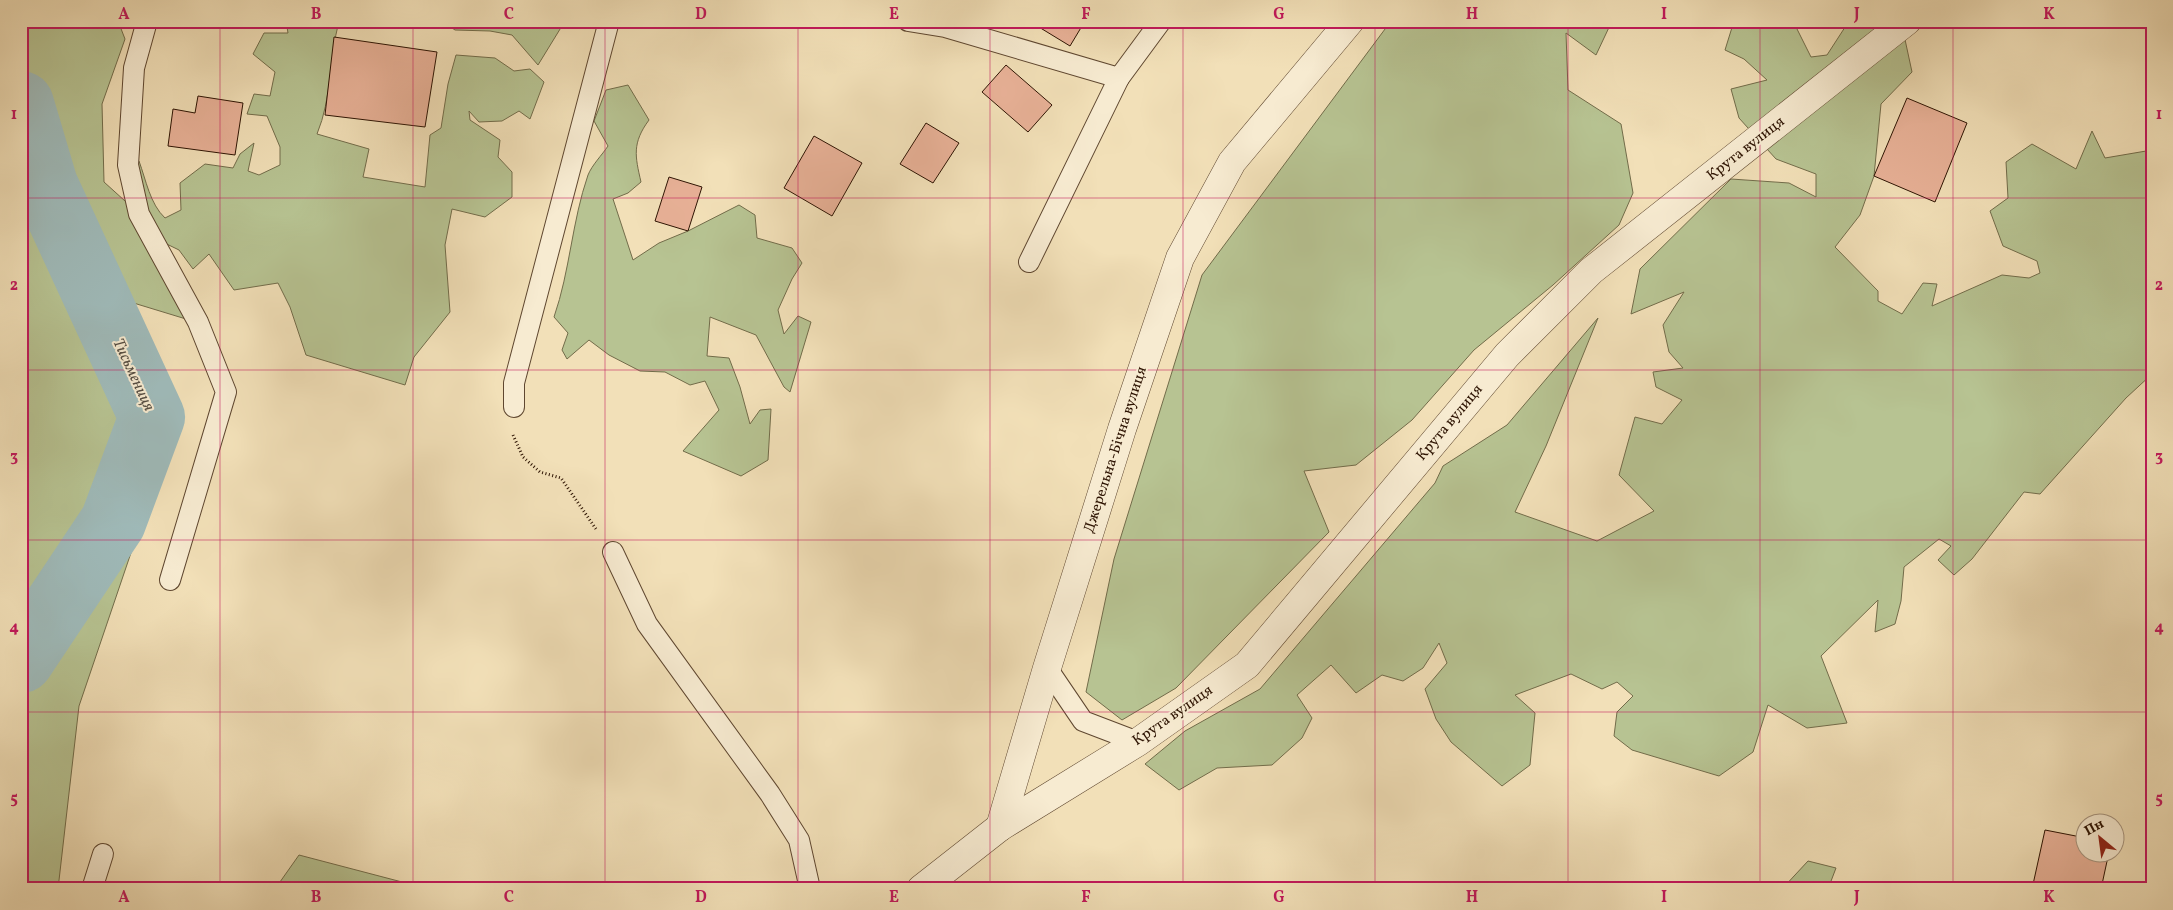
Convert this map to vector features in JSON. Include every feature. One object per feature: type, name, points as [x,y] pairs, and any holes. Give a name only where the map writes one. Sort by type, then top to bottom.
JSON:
[{"type":"street","name":"Джерельна-Бічна вулиця","points":[[1000,827],[1047,668],[1122,429],[1180,258],[1232,162],[1350,21]]},
{"type":"street","name":"Крута вулиця","points":[[1000,827],[1138,742],[1247,665],[1507,355],[1591,271],[1907,21]]},
{"type":"street","points":[[921,889],[1000,827]]},
{"type":"lane","points":[[148,21],[134,68],[128,165],[139,214],[198,322],[226,392],[170,580]]},
{"type":"lane","points":[[514,407],[514,383],[609,21]]},
{"type":"lane","points":[[908,21],[945,27],[1119,78]]},
{"type":"lane","points":[[1029,262],[1119,78],[1162,21]]},
{"type":"lane","points":[[613,552],[647,624],[770,794],[799,840],[810,889]]},
{"type":"lane","points":[[1047,668],[1083,721],[1138,742]]},
{"type":"lane","points":[[92,889],[103,854]]},
{"type":"path","points":[[514,407],[512,436],[523,457],[540,472],[561,478],[613,552]]},
{"type":"green space","points":[[21,21],[92,21],[96,23],[118,21],[125,39],[102,104],[104,182],[125,201],[138,193],[132,164],[139,161],[152,199],[165,218],[181,210],[180,183],[205,164],[233,168],[240,154],[254,143],[248,171],[259,175],[280,165],[280,147],[267,116],[247,114],[254,94],[270,96],[275,72],[253,54],[264,33],[288,33],[286,21],[339,21],[328,92],[317,134],[369,149],[363,177],[425,187],[430,135],[441,128],[448,84],[456,55],[495,58],[514,71],[530,69],[544,82],[530,119],[519,111],[502,121],[479,122],[469,111],[470,120],[500,140],[498,157],[512,172],[512,197],[485,217],[452,209],[445,245],[450,312],[414,357],[405,385],[306,355],[290,307],[278,283],[234,290],[209,254],[193,269],[179,250],[140,231],[186,319],[127,301],[172,432],[79,706],[58,889],[21,889]]},
{"type":"green space","points":[[442,21],[565,21],[538,65],[512,35],[490,31],[455,30]]},
{"type":"green space","points":[[1391,21],[1612,21],[1596,55],[1566,33],[1568,90],[1621,124],[1633,193],[1619,225],[1553,285],[1474,350],[1412,420],[1356,465],[1304,471],[1329,532],[1176,688],[1122,720],[1086,692],[1114,559],[1202,275]]},
{"type":"green space","points":[[1734,21],[1793,21],[1811,57],[1827,55],[1849,21],[1901,21],[1912,72],[1881,104],[1874,176],[1860,215],[1835,247],[1878,291],[1878,301],[1902,314],[1923,283],[1937,284],[1932,306],[2002,275],[2029,278],[2040,273],[2037,261],[2003,246],[1990,211],[2008,198],[2006,162],[2032,144],[2076,169],[2092,131],[2105,158],[2152,150],[2152,374],[2126,398],[2040,494],[2024,492],[1972,559],[1954,575],[1938,560],[1951,546],[1939,539],[1904,567],[1901,601],[1895,624],[1875,632],[1878,600],[1821,656],[1847,723],[1807,728],[1768,705],[1753,752],[1719,776],[1632,750],[1614,736],[1617,712],[1633,696],[1617,682],[1602,689],[1571,674],[1515,695],[1535,713],[1530,765],[1502,786],[1451,742],[1436,719],[1425,689],[1447,663],[1439,643],[1423,668],[1403,681],[1382,675],[1356,693],[1331,665],[1297,695],[1312,718],[1302,738],[1272,765],[1217,768],[1179,790],[1145,764],[1185,731],[1260,689],[1435,483],[1443,466],[1507,425],[1598,318],[1546,446],[1515,512],[1597,541],[1654,511],[1619,475],[1635,417],[1662,424],[1682,400],[1656,387],[1653,372],[1683,368],[1669,352],[1663,325],[1684,292],[1631,314],[1640,269],[1731,179],[1789,183],[1816,197],[1816,174],[1776,159],[1739,118],[1731,89],[1767,80],[1744,59],[1725,50]]},
{"type":"green space","points":[[628,85],[649,120],[640,136],[636,150],[641,182],[628,193],[613,199],[633,260],[659,243],[688,231],[739,205],[755,215],[757,238],[792,248],[802,263],[792,279],[778,310],[784,334],[798,316],[811,322],[790,392],[784,387],[756,335],[710,317],[707,356],[729,358],[740,387],[750,424],[760,410],[771,409],[768,460],[741,476],[683,451],[719,410],[705,381],[690,385],[665,372],[640,371],[609,355],[589,340],[567,359],[562,350],[568,333],[554,317],[564,282],[578,210],[588,175],[608,146],[594,121],[606,90]]},
{"type":"green space","points":[[299,855],[402,882],[399,889],[275,889]]},
{"type":"green space","points":[[1808,861],[1836,868],[1828,889],[1782,889]]},
{"type":"building","points":[[1029,21],[1085,21],[1070,46]]},
{"type":"building","points":[[334,37],[437,52],[425,127],[325,115]]},
{"type":"building","points":[[1006,65],[1052,105],[1028,132],[982,92]]},
{"type":"building","points":[[198,96],[243,103],[235,155],[168,146],[173,109],[195,113]]},
{"type":"building","points":[[1907,98],[1967,123],[1935,202],[1874,176]]},
{"type":"building","points":[[926,123],[959,143],[933,183],[900,164]]},
{"type":"building","points":[[814,136],[862,163],[832,216],[784,188]]},
{"type":"building","points":[[669,177],[702,187],[688,231],[655,221]]},
{"type":"building","points":[[2045,830],[2076,836],[2076,862],[2107,862],[2101,889],[2032,889]]},
{"type":"waterway","name":"Тисьмениця","points":[[21,104],[45,185],[152,417],[113,522],[21,660]]}]
